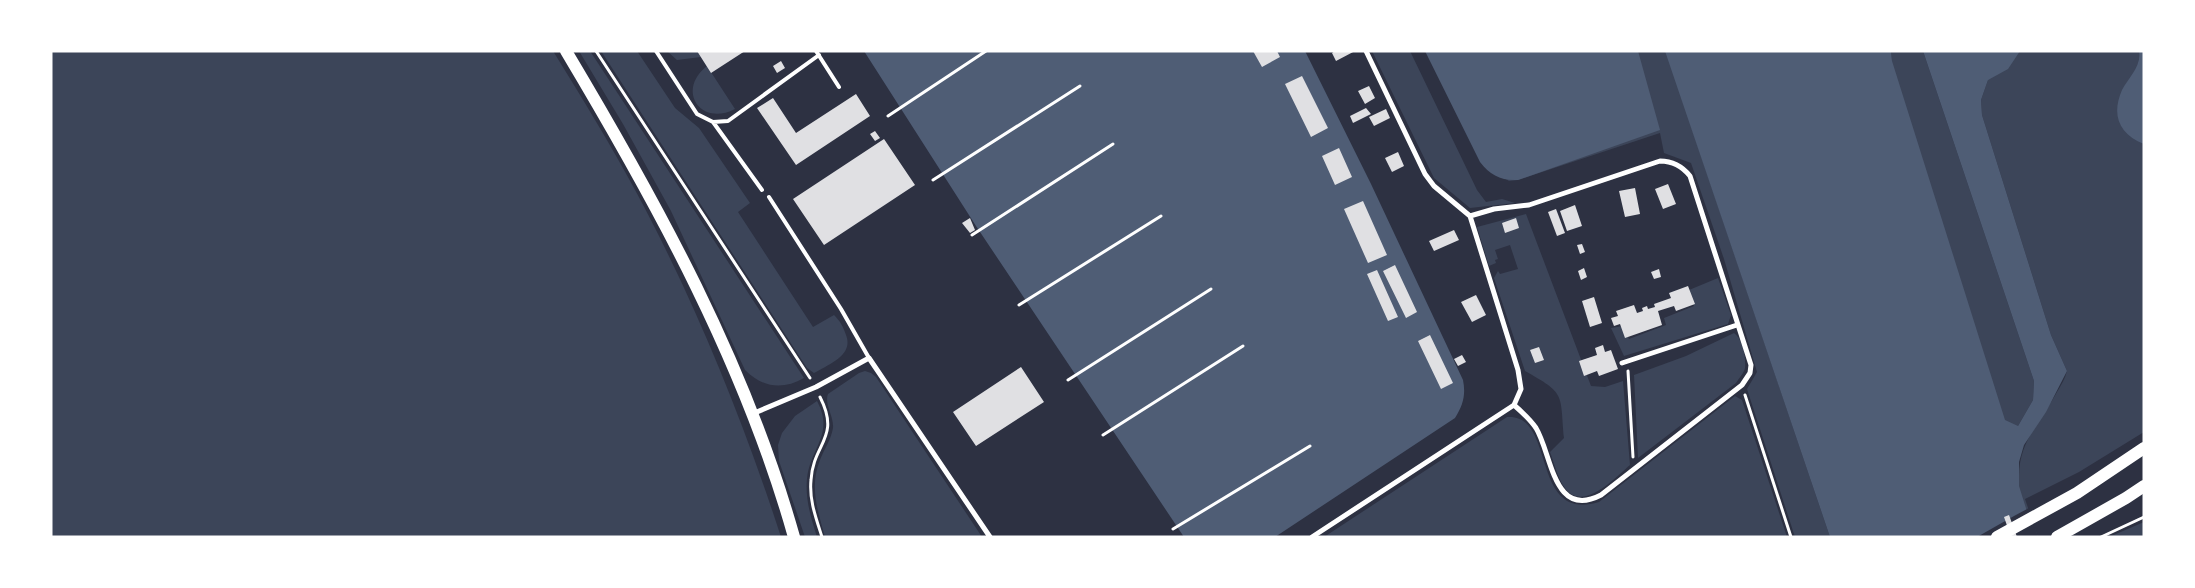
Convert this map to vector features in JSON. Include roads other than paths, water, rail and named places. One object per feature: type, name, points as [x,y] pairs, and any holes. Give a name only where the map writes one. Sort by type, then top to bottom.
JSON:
[{"type":"main road","points":[[566,51],[622,144],[719,332],[752,414],[783,499],[794,537]]},
{"type":"main road","points":[[1997,537],[2077,493],[2144,448]]},
{"type":"main road","points":[[2056,537],[2144,486]]},
{"type":"street","points":[[1312,537],[1514,405],[1521,389],[1518,370],[1470,216],[1434,186],[1425,174],[1366,51]]},
{"type":"street","points":[[1470,216],[1494,209],[1529,205],[1660,161],[1676,164],[1684,168],[1690,176],[1751,364],[1750,373],[1742,386],[1594,499],[1572,498],[1566,494],[1557,483],[1537,429],[1514,405]]},
{"type":"street","points":[[1625,362],[1737,325]]},
{"type":"street","points":[[752,414],[816,387],[869,358],[990,537]]},
{"type":"lane","points":[[656,51],[697,114],[713,122],[762,190]]},
{"type":"lane","points":[[713,122],[728,121],[817,53],[839,87]]},
{"type":"lane","points":[[769,197],[841,309],[869,358]]}]
